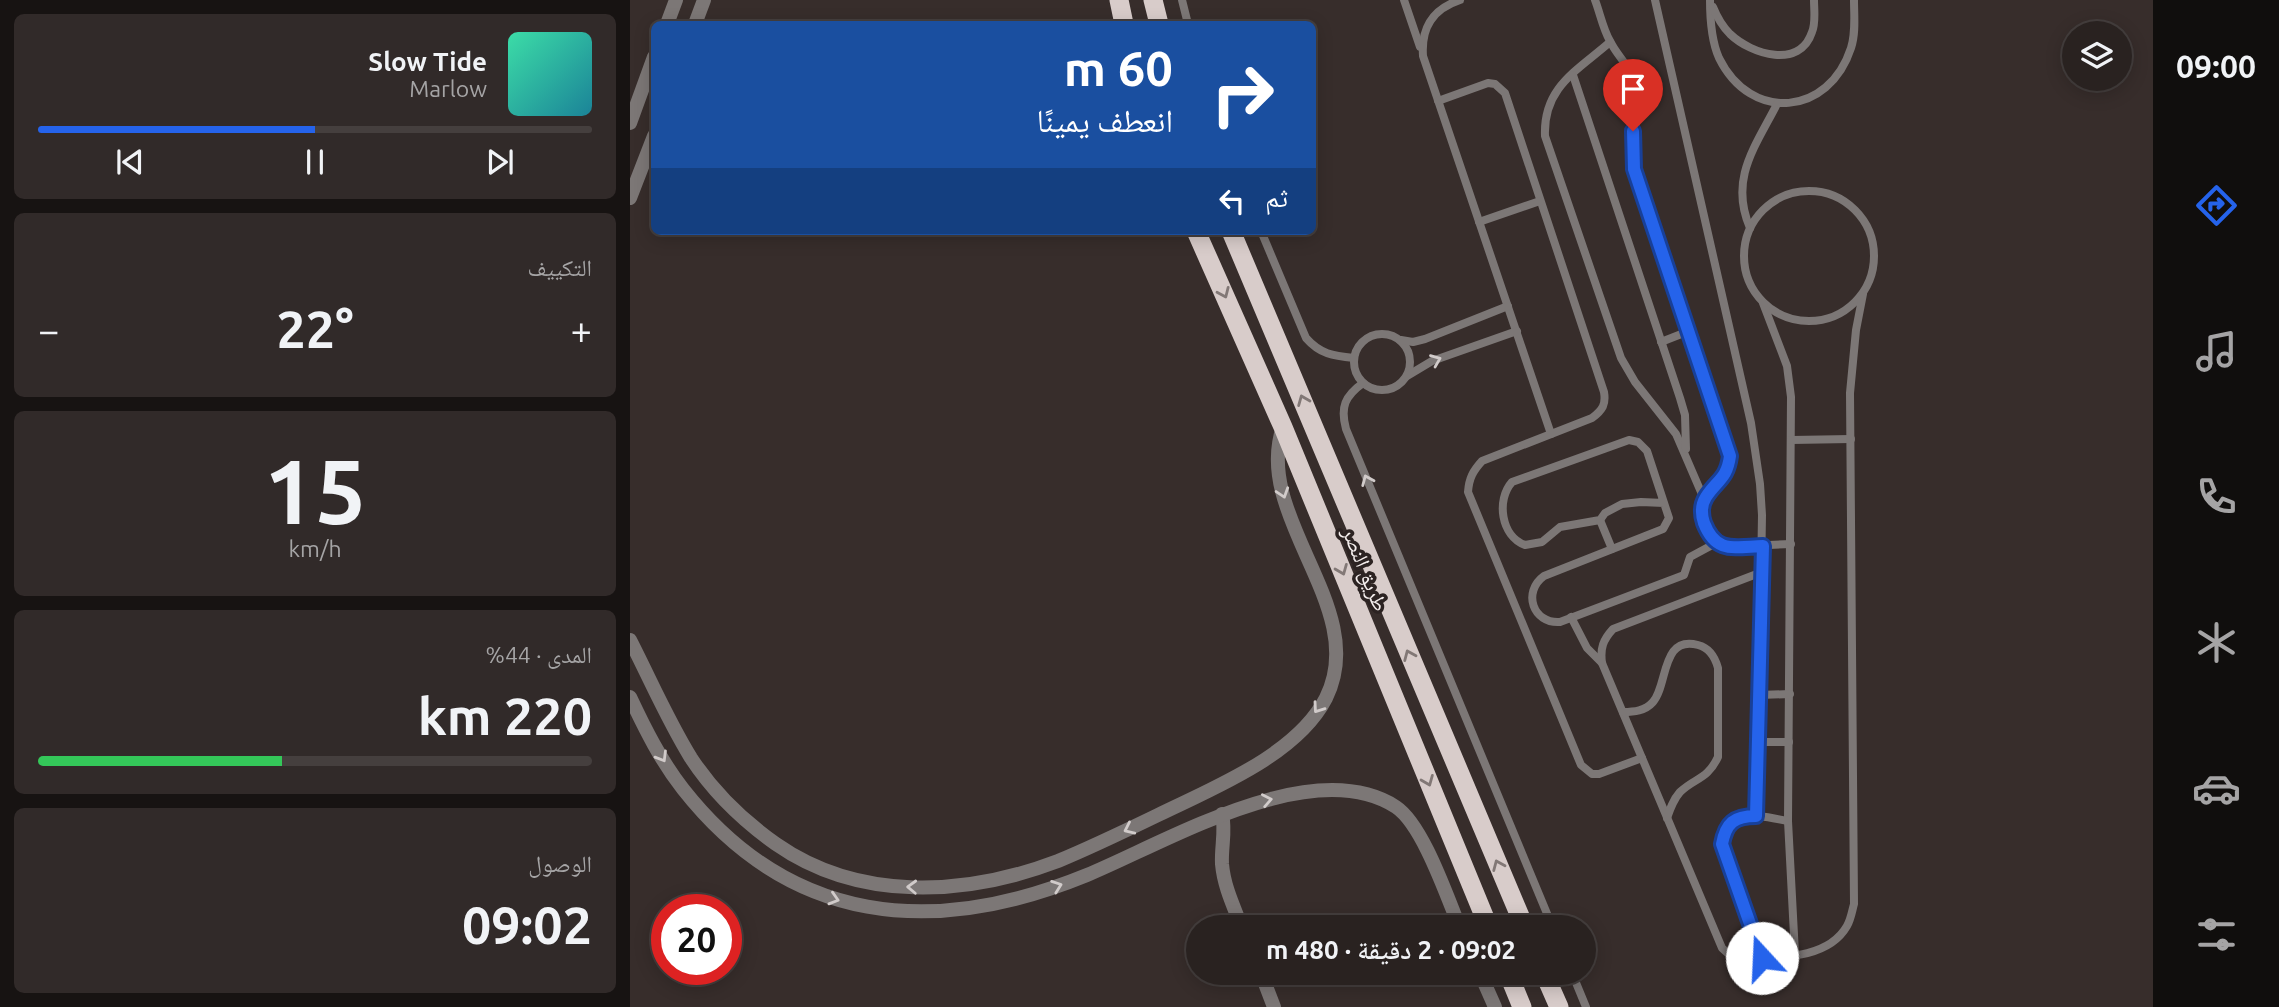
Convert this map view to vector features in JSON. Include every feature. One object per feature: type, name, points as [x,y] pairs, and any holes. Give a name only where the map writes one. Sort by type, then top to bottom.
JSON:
[{"type":"highway","points":[[1119,0],[1123,21]]},
{"type":"highway","points":[[1153,0],[1158,21]]},
{"type":"highway","name":"طريق النصر","points":[[1198,235],[1283,427],[1484,915]]},
{"type":"highway","name":"طريق النصر","points":[[1233,235],[1520,915]]},
{"type":"highway","points":[[1513,985],[1522,1007]]},
{"type":"highway","points":[[1549,985],[1559,1007]]},
{"type":"street","points":[[668,21],[676,0]]},
{"type":"street","points":[[696,21],[704,0]]},
{"type":"street","points":[[630,123],[633,107],[651,64]]},
{"type":"street","points":[[630,198],[651,144]]},
{"type":"street","points":[[630,640],[691,758],[734,811],[799,860],[841,877],[882,886],[945,887],[1021,873],[1090,847],[1245,771],[1289,742],[1320,708],[1334,671],[1335,639],[1324,600],[1293,525],[1278,473],[1277,450],[1283,427]]},
{"type":"street","points":[[630,697],[681,787],[728,838],[756,861],[786,880],[818,894],[852,904],[896,911],[927,912],[958,910],[1006,901],[1087,875],[1222,814],[1268,799],[1323,791],[1357,792],[1379,797],[1399,809],[1417,830],[1454,915]]},
{"type":"street","points":[[1180,804],[1191,828]]},
{"type":"street","points":[[1222,814],[1224,875],[1237,915]]},
{"type":"street","points":[[1266,985],[1274,1007]]},
{"type":"street","points":[[1485,985],[1495,1007]]},
{"type":"lane","points":[[1182,0],[1187,21]]},
{"type":"lane","points":[[1404,0],[1551,434]]},
{"type":"lane","points":[[1423,56],[1422,42],[1432,17],[1442,7],[1460,0]]},
{"type":"lane","points":[[1595,0],[1610,42],[1624,61],[1634,83],[1637,99],[1632,150],[1634,169],[1730,456],[1729,469],[1723,480],[1704,499],[1702,518],[1709,536],[1724,547],[1791,544]]},
{"type":"lane","points":[[1655,0],[1751,423],[1760,484],[1763,546],[1756,816]]},
{"type":"lane","points":[[1710,1],[1718,19],[1731,35],[1765,54],[1784,56],[1797,52],[1807,43],[1813,31],[1814,0]]},
{"type":"lane","points":[[1710,1],[1711,33],[1719,57],[1733,79],[1752,96],[1777,104],[1796,103],[1815,95],[1832,82],[1844,65],[1852,45],[1854,0]]},
{"type":"lane","points":[[1610,42],[1559,87],[1549,101],[1544,118],[1545,136],[1621,358],[1635,382],[1665,417],[1686,452],[1704,499]]},
{"type":"lane","points":[[1573,75],[1685,415],[1686,452]]},
{"type":"lane","points":[[1438,100],[1488,83],[1501,87],[1604,392],[1605,402],[1601,412],[1592,418],[1482,461],[1469,480],[1468,492],[1581,765],[1585,771],[1599,774],[1642,758]]},
{"type":"lane","points":[[1750,229],[1742,202],[1742,176],[1777,104]]},
{"type":"lane","points":[[1815,191],[1837,197],[1847,203],[1869,229],[1875,251],[1873,273],[1863,294],[1856,303],[1837,316],[1815,321],[1793,320],[1763,303],[1746,273],[1744,250],[1750,229],[1763,210],[1792,193],[1815,191]]},
{"type":"lane","points":[[1479,222],[1540,201]]},
{"type":"lane","points":[[1263,235],[1306,338],[1326,355],[1354,358]]},
{"type":"lane","points":[[1762,572],[1613,629],[1604,638],[1600,651],[1602,663],[1722,948],[1733,958],[1816,952],[1835,942],[1848,925],[1854,904],[1852,363],[1863,294]]},
{"type":"lane","points":[[1763,303],[1787,366],[1791,397],[1788,821],[1795,954]]},
{"type":"lane","points":[[1508,306],[1413,342],[1382,333],[1372,335],[1357,348],[1354,358],[1357,376],[1363,383],[1381,390],[1391,389],[1432,361],[1517,331]]},
{"type":"lane","points":[[1661,342],[1689,331]]},
{"type":"lane","points":[[1401,340],[1410,358],[1406,377]]},
{"type":"lane","points":[[1363,383],[1344,401],[1342,415],[1346,429],[1548,915]]},
{"type":"lane","points":[[1791,440],[1851,439]]},
{"type":"lane","points":[[1664,503],[1622,504],[1600,520],[1560,527],[1542,541],[1525,545],[1517,542],[1506,530],[1504,516],[1507,488],[1519,478],[1629,440],[1638,442],[1647,451],[1669,518],[1663,529],[1537,581],[1532,589],[1532,597],[1540,616],[1553,622],[1571,617],[1684,575],[1690,556],[1716,543]]},
{"type":"lane","points":[[1600,520],[1612,549]]},
{"type":"lane","points":[[1571,617],[1587,648],[1602,663]]},
{"type":"lane","points":[[1623,712],[1637,711],[1650,705],[1660,693],[1667,661],[1672,652],[1680,646],[1690,643],[1700,645],[1709,650],[1715,658],[1718,668],[1718,757],[1704,777],[1681,792],[1672,804],[1667,818]]},
{"type":"lane","points":[[1759,695],[1790,694]]},
{"type":"lane","points":[[1758,742],[1789,742]]},
{"type":"lane","points":[[1762,958],[1722,844],[1724,832],[1732,821],[1744,816],[1788,821]]},
{"type":"lane","points":[[1577,985],[1586,1007]]},
{"type":"route","points":[[1633,131],[1634,169],[1730,456],[1729,469],[1723,480],[1704,499],[1702,518],[1709,536],[1724,547],[1763,546],[1756,816],[1744,816],[1732,821],[1724,832],[1722,844],[1762,958]]}]
